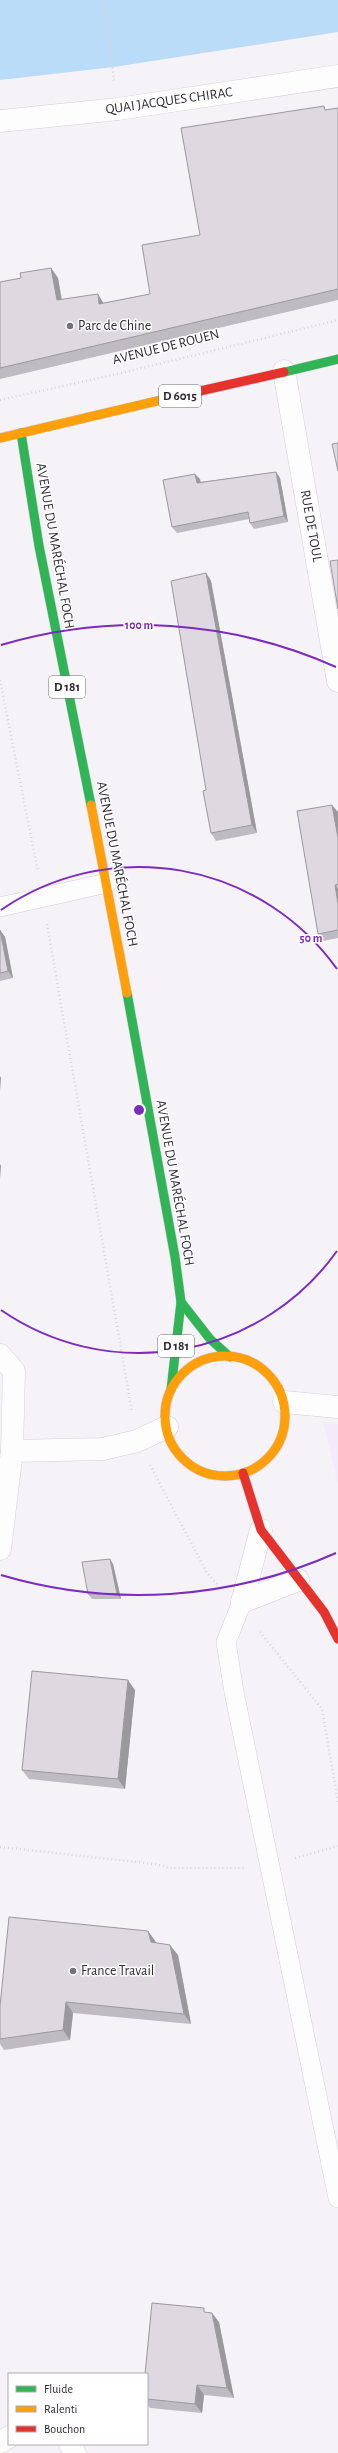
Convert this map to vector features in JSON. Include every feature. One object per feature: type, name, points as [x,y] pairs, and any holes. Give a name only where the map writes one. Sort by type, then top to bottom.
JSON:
[{"type":"main road","name":"D 6015","points":[[0,438],[284,371],[338,360]]},
{"type":"main road","name":"AVENUE DU MARÉCHAL FOCH","points":[[21,433],[39,546],[107,883],[175,1258],[181,1302],[171,1390]]},
{"type":"main road","name":"D 181","points":[[181,1302],[210,1339],[230,1357]]},
{"type":"main road","points":[[214,1357],[230,1357],[251,1362],[266,1372],[278,1386],[284,1402],[285,1419],[283,1430],[274,1451],[264,1462],[243,1473],[220,1476],[201,1471],[186,1461],[173,1446],[167,1427],[166,1408],[171,1390],[182,1375],[197,1363],[214,1357]]},
{"type":"main road","points":[[243,1473],[261,1530],[324,1612],[338,1639]]},
{"type":"street","name":"QUAI JACQUES CHIRAC","points":[[0,121],[118,108],[338,76]]},
{"type":"street","name":"RUE DE TOUL","points":[[284,371],[338,682]]},
{"type":"street","points":[[0,1354],[14,1371],[12,1451],[0,1549]]},
{"type":"street","points":[[284,1402],[338,1407]]},
{"type":"street","points":[[12,1451],[103,1448],[137,1441],[167,1427]]},
{"type":"street","points":[[242,1602],[261,1530]]},
{"type":"street","points":[[242,1602],[298,1580]]},
{"type":"lane","points":[[0,907],[107,883]]},
{"type":"lane","points":[[242,1602],[226,1642],[227,1650],[338,2198]]},
{"type":"path","points":[[105,0],[114,80]]},
{"type":"path","name":"AVENUE DE ROUEN","points":[[0,400],[126,372],[338,320]]},
{"type":"path","points":[[0,680],[43,898],[137,1441],[207,1573],[222,1590]]},
{"type":"path","points":[[256,1628],[322,1709],[338,1802]]},
{"type":"path","points":[[292,1859],[338,1846]]},
{"type":"path","points":[[0,1847],[155,1864],[169,1868],[248,1868]]},
{"type":"shaded area","points":[[323,1422],[338,1424],[338,1484]]},
{"type":"water","points":[[0,0],[338,0],[338,32],[114,67],[0,80]]},
{"type":"building","points":[[324,106],[325,110],[338,108],[338,289],[0,368],[0,282],[21,278],[20,273],[51,268],[57,300],[98,294],[99,304],[150,294],[142,245],[200,235],[181,128]]},
{"type":"building","points":[[338,443],[338,471],[332,444]]},
{"type":"building","points":[[276,472],[284,516],[250,523],[248,512],[172,527],[163,480],[195,474],[197,483]]},
{"type":"building","points":[[338,560],[338,609],[330,561]]},
{"type":"building","points":[[206,573],[252,825],[211,833],[203,791],[206,790],[171,581]]},
{"type":"building","points":[[332,805],[338,838],[338,884],[335,885],[338,904],[338,930],[318,934],[297,811]]},
{"type":"building","points":[[0,930],[8,971],[0,973]]},
{"type":"building","points":[[110,1559],[117,1594],[88,1594],[82,1562]]},
{"type":"building","points":[[32,1671],[128,1680],[118,1779],[22,1770]]},
{"type":"building","points":[[9,1917],[148,1931],[151,1942],[170,1945],[184,2014],[66,2002],[63,2030],[0,2039],[0,2006]]},
{"type":"building","points":[[152,2303],[204,2308],[204,2312],[212,2313],[227,2388],[197,2385],[195,2404],[148,2399],[148,2373],[145,2373]]},
{"type":"traffic: fast","points":[[284,372],[338,359]]},
{"type":"traffic: fast","points":[[21,433],[39,546],[91,805]]},
{"type":"traffic: fast","points":[[127,993],[175,1257],[181,1302],[171,1390]]},
{"type":"traffic: fast","points":[[181,1302],[210,1339],[230,1357]]},
{"type":"traffic: slow","points":[[0,438],[178,396]]},
{"type":"traffic: slow","points":[[91,805],[127,993]]},
{"type":"traffic: slow","points":[[225,1356],[248,1361],[258,1366],[267,1374],[275,1383],[280,1393],[285,1416],[280,1439],[275,1449],[267,1458],[258,1466],[248,1471],[225,1476],[202,1471],[192,1466],[183,1458],[175,1449],[170,1439],[165,1416],[170,1393],[175,1383],[183,1374],[192,1366],[202,1361],[225,1356]]},
{"type":"traffic: jam","points":[[178,396],[284,372]]},
{"type":"traffic: jam","points":[[243,1473],[261,1530],[324,1612],[338,1639]]},
{"type":"place","name":"Parc de Chine","points":[[70,326]]},
{"type":"place","name":"France Travail","points":[[73,1971]]}]
